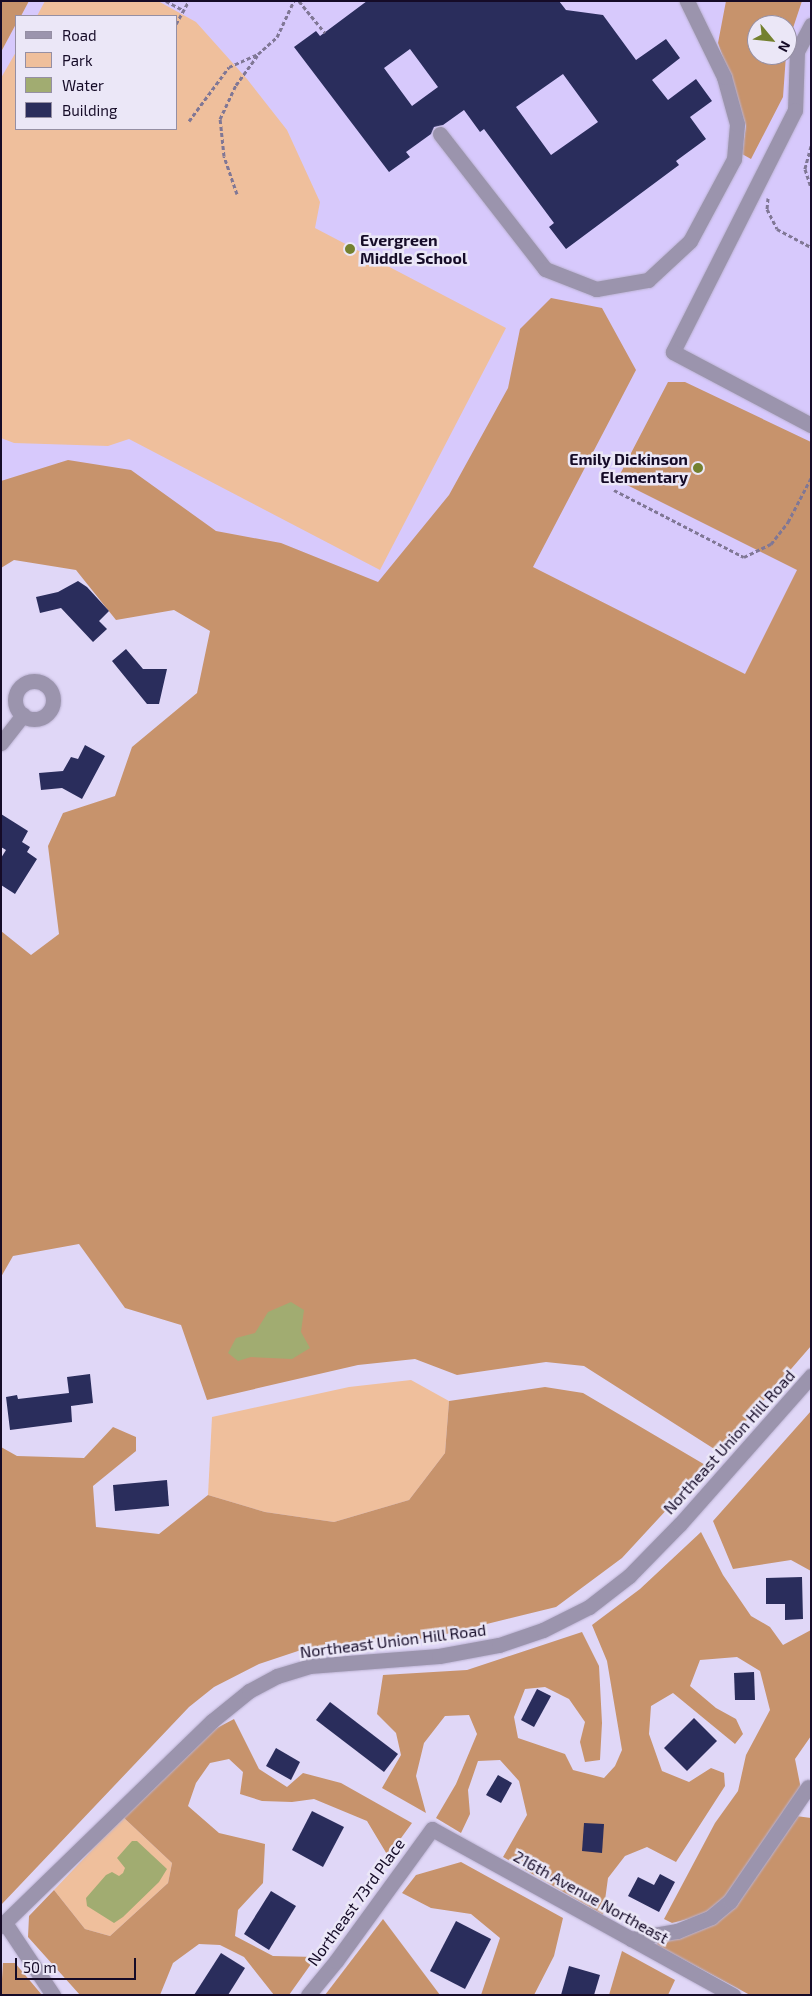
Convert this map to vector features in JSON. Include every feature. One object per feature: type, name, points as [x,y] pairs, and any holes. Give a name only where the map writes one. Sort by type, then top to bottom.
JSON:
[{"type":"street","points":[[440,134],[545,269],[596,289],[648,280],[690,241],[734,158],[737,124],[724,77],[688,1]]},
{"type":"street","points":[[811,26],[797,51],[795,110],[673,352],[811,425]]},
{"type":"street","points":[[1,743],[23,715]]},
{"type":"street","name":"Northeast Union Hill Road","points":[[3,1924],[212,1721],[249,1691],[277,1676],[309,1666],[439,1656],[499,1645],[543,1630],[589,1607],[629,1576],[680,1524],[811,1376]]},
{"type":"street","points":[[631,1939],[677,1931],[711,1917],[730,1902],[808,1787]]},
{"type":"street","name":"216th Avenue Northeast","points":[[432,1829],[733,1995]]},
{"type":"street","name":"Northeast 73rd Place","points":[[308,1995],[336,1961],[432,1829]]},
{"type":"street","points":[[3,1924],[53,1995]]},
{"type":"path","points":[[166,1],[185,11]]},
{"type":"path","points":[[178,21],[190,1]]},
{"type":"path","points":[[237,194],[224,156],[220,119],[236,85],[258,54],[277,36],[294,1]]},
{"type":"path","points":[[299,1],[324,33]]},
{"type":"path","points":[[189,121],[229,67],[258,54]]},
{"type":"path","points":[[811,146],[805,169],[811,187]]},
{"type":"path","points":[[760,180],[772,186],[767,209],[777,229],[811,247]]},
{"type":"path","points":[[614,490],[744,557],[771,544],[788,522],[811,478]]},
{"type":"shaded area","points":[[1,1],[29,1],[22,15],[15,15],[15,26],[1,52]]},
{"type":"shaded area","points":[[29,1],[811,1],[811,1346],[246,619],[1,492],[1,52],[15,26],[15,130],[178,130],[178,15],[22,15]]},
{"type":"shaded area","points":[[726,1],[802,1],[797,16],[747,15],[747,65],[785,65],[783,97],[751,159],[742,154],[746,126],[718,43]]},
{"type":"shaded area","points":[[551,298],[602,308],[636,370],[533,567],[745,674],[797,570],[617,480],[668,382],[685,382],[811,442],[811,1346],[719,1452],[584,1366],[546,1362],[457,1375],[415,1359],[358,1365],[207,1400],[181,1325],[125,1308],[79,1244],[13,1256],[1,1277],[1,931],[31,955],[59,934],[48,846],[63,813],[115,796],[132,747],[197,693],[210,631],[174,610],[116,620],[76,570],[14,560],[1,568],[1,481],[68,460],[131,470],[216,531],[281,543],[378,582],[449,495],[508,388],[520,329]]},
{"type":"shaded area","points":[[545,1387],[583,1393],[707,1466],[622,1558],[556,1607],[430,1638],[310,1647],[259,1664],[214,1687],[189,1707],[1,1905],[1,1447],[17,1456],[84,1458],[113,1427],[136,1437],[136,1451],[93,1486],[96,1527],[159,1534],[208,1495],[265,1512],[334,1522],[409,1500],[445,1453],[449,1401]]},
{"type":"shaded area","points":[[811,1411],[811,1571],[791,1560],[733,1569],[713,1521]]},
{"type":"shaded area","points":[[701,1532],[723,1575],[751,1616],[770,1627],[783,1645],[811,1630],[811,1736],[795,1759],[801,1789],[726,1897],[705,1915],[672,1923],[664,1919],[715,1823],[738,1791],[746,1755],[770,1710],[760,1671],[737,1657],[700,1660],[690,1686],[716,1708],[736,1719],[743,1734],[735,1744],[673,1693],[651,1706],[649,1734],[662,1771],[689,1782],[711,1768],[724,1773],[725,1786],[676,1862],[647,1847],[625,1856],[608,1878],[603,1915],[503,1857],[527,1815],[519,1781],[500,1760],[478,1761],[468,1790],[470,1814],[461,1833],[436,1818],[456,1784],[477,1734],[469,1715],[445,1716],[424,1743],[416,1776],[426,1813],[382,1788],[401,1755],[396,1733],[377,1714],[383,1675],[467,1670],[582,1632],[599,1666],[602,1723],[600,1760],[585,1762],[580,1742],[585,1722],[569,1699],[545,1687],[525,1689],[514,1717],[518,1738],[565,1754],[573,1770],[604,1778],[615,1766],[622,1750],[607,1661],[592,1625],[640,1589]]},
{"type":"shaded area","points":[[234,1719],[259,1769],[287,1787],[303,1773],[341,1783],[412,1823],[388,1856],[367,1821],[314,1799],[292,1802],[262,1801],[240,1794],[243,1772],[229,1759],[210,1763],[196,1783],[188,1806],[219,1833],[265,1844],[263,1883],[238,1910],[235,1936],[273,1956],[316,1957],[289,1995],[274,1995],[244,1957],[220,1945],[199,1944],[173,1963],[160,1995],[80,1995],[28,1937],[29,1916],[54,1890],[85,1929],[110,1936],[168,1883],[172,1863],[123,1817],[215,1729]]},
{"type":"shaded area","points":[[796,1816],[811,1818],[811,1995],[750,1995],[656,1945],[659,1939],[713,1924]]},
{"type":"shaded area","points":[[461,1862],[563,1918],[554,1956],[534,1995],[481,1995],[500,1938],[471,1914],[431,1908],[402,1893],[416,1875]]},
{"type":"shaded area","points":[[383,1919],[440,1995],[325,1995]]},
{"type":"shaded area","points":[[622,1951],[675,1980],[668,1995],[609,1995]]},
{"type":"shaded area","points":[[3,1963],[15,1963],[42,1995],[1,1995]]},
{"type":"green space","points":[[45,1],[158,1],[196,22],[247,79],[287,130],[320,202],[315,228],[506,328],[380,570],[129,439],[108,446],[14,443],[1,438],[1,78],[15,54],[15,130],[178,130],[178,15],[38,15]]},
{"type":"green space","points":[[411,1380],[449,1401],[445,1453],[409,1500],[334,1522],[265,1512],[208,1495],[212,1417],[349,1387]]},
{"type":"green space","points":[[123,1817],[172,1863],[168,1883],[110,1936],[85,1929],[54,1890]]},
{"type":"water","points":[[291,1302],[304,1310],[301,1332],[310,1348],[292,1359],[251,1357],[238,1361],[228,1353],[236,1338],[255,1333],[268,1312]]},
{"type":"water","points":[[132,1841],[137,1841],[167,1869],[159,1882],[123,1917],[114,1923],[87,1906],[86,1898],[106,1875],[112,1872],[119,1876],[123,1873],[125,1868],[117,1858]]},
{"type":"building","points":[[367,1],[559,1],[566,10],[603,15],[636,60],[666,39],[680,58],[652,80],[668,100],[696,79],[712,101],[690,117],[706,139],[676,161],[679,165],[566,249],[549,227],[554,223],[484,129],[480,132],[464,110],[443,125],[434,127],[431,134],[406,152],[410,157],[389,172],[294,47],[316,31],[320,36]],"holes":[[[410,49],[438,87],[412,106],[384,68]],[[563,74],[598,122],[551,155],[516,107]]]},
{"type":"building","points":[[78,581],[87,587],[109,611],[99,621],[107,629],[93,642],[61,608],[40,613],[36,597],[58,592]]},
{"type":"building","points":[[126,649],[143,669],[167,669],[159,704],[147,704],[112,661]]},
{"type":"building","points":[[85,745],[105,756],[82,799],[62,788],[41,790],[39,773],[63,771],[71,757],[78,759]]},
{"type":"building","points":[[1,814],[28,831],[22,842],[30,847],[27,852],[37,859],[15,894],[1,885],[1,858],[6,850],[1,847]]},
{"type":"building","points":[[90,1374],[93,1403],[71,1406],[72,1422],[10,1430],[6,1397],[17,1395],[18,1399],[69,1393],[67,1377]]},
{"type":"building","points":[[167,1480],[169,1506],[115,1511],[113,1485]]},
{"type":"building","points":[[802,1577],[803,1619],[785,1620],[785,1604],[766,1604],[766,1578]]},
{"type":"building","points":[[754,1672],[755,1700],[735,1700],[734,1673]]},
{"type":"building","points":[[537,1689],[551,1696],[534,1727],[521,1720]]},
{"type":"building","points":[[330,1702],[398,1754],[384,1772],[316,1720]]},
{"type":"building","points":[[694,1718],[717,1741],[687,1771],[664,1748]]},
{"type":"building","points":[[276,1748],[300,1762],[291,1780],[266,1766]]},
{"type":"building","points":[[498,1775],[512,1783],[501,1803],[486,1795]]},
{"type":"building","points":[[312,1811],[344,1827],[323,1867],[292,1850]]},
{"type":"building","points":[[584,1823],[604,1824],[602,1853],[582,1851]]},
{"type":"building","points":[[660,1874],[675,1882],[659,1912],[628,1896],[638,1877],[654,1885]]},
{"type":"building","points":[[271,1891],[296,1906],[269,1950],[244,1934]]},
{"type":"building","points":[[456,1921],[491,1939],[465,1989],[430,1971]]},
{"type":"building","points":[[221,1953],[245,1968],[228,1995],[194,1995]]},
{"type":"building","points":[[569,1966],[600,1975],[594,1995],[561,1995]]},
{"type":"place","name":"Evergreen Middle School","points":[[350,249]]},
{"type":"place","name":"Emily Dickinson Elementary","points":[[698,468]]}]
